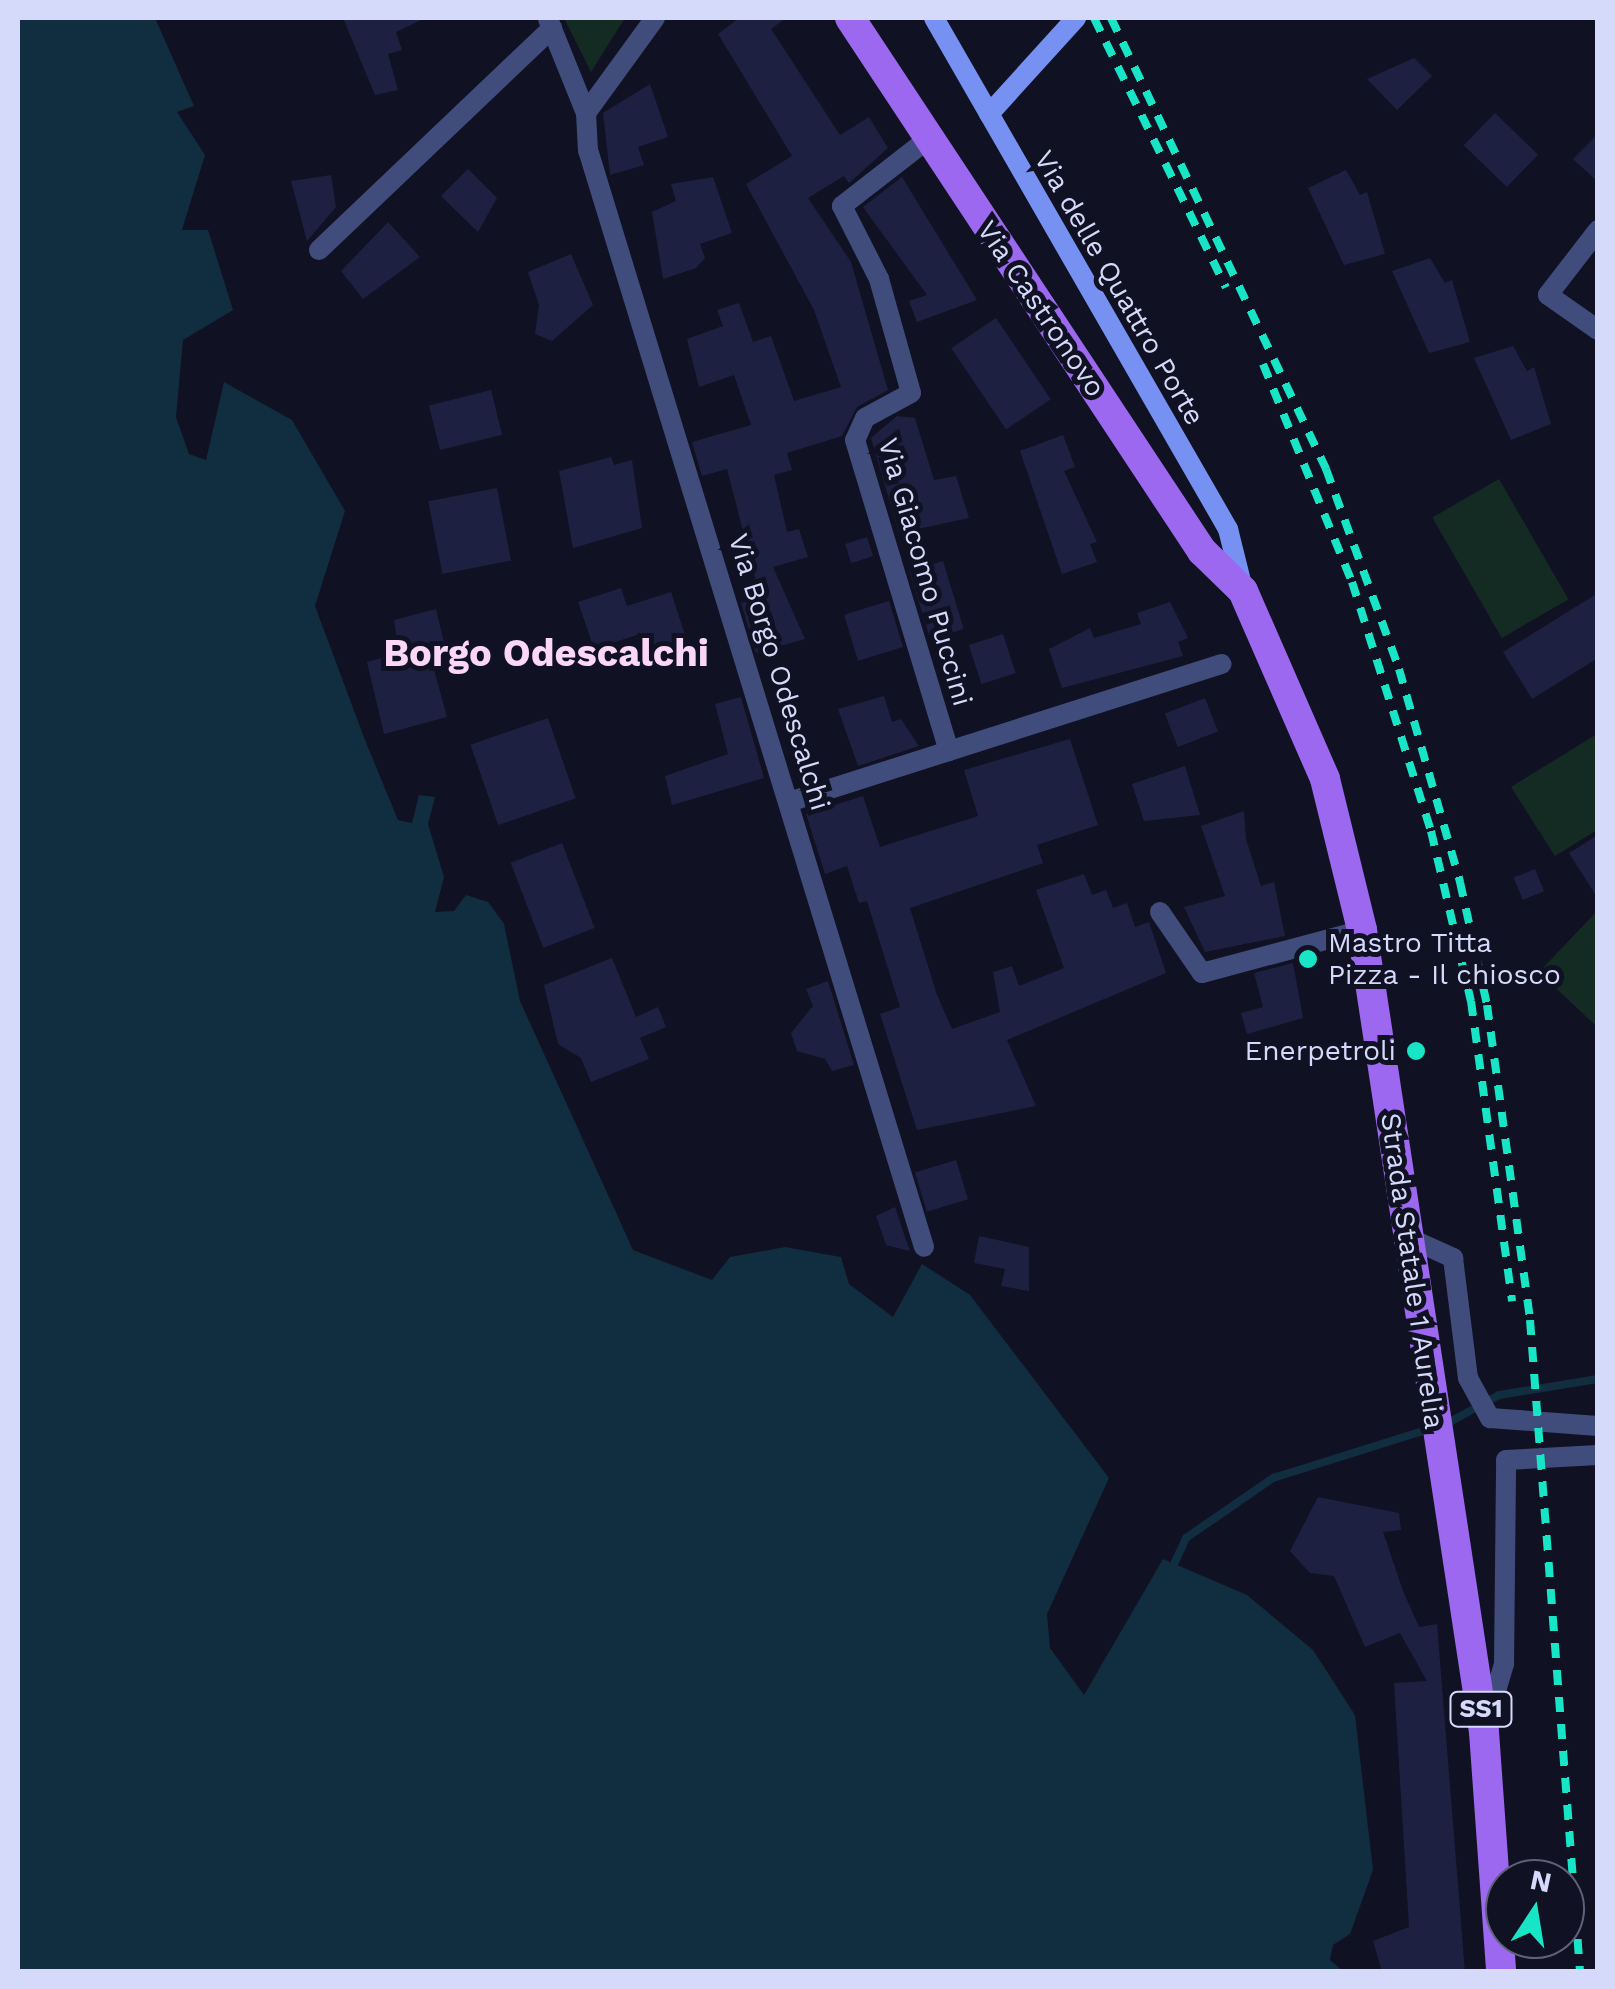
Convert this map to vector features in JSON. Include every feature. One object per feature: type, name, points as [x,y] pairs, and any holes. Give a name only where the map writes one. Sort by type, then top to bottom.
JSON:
[{"type":"main road","name":"Via Castronovo","points":[[850,18],[1202,551],[1244,591]]},
{"type":"main road","name":"Via delle Quattro Porte","points":[[934,18],[1228,529],[1244,591]]},
{"type":"main road","points":[[988,114],[1076,18]]},
{"type":"main road","name":"Strada Statale 1 Aurelia","points":[[1244,591],[1325,779],[1362,930],[1438,1450],[1484,1732],[1501,1972]]},
{"type":"street","points":[[586,113],[654,18]]},
{"type":"street","points":[[320,250],[550,23]]},
{"type":"street","name":"Via Borgo Odescalchi","points":[[550,23],[586,113],[588,150],[924,1247]]},
{"type":"street","name":"Via Giacomo Puccini","points":[[928,139],[842,206],[879,279],[906,365],[908,402],[865,418],[855,440],[949,751]]},
{"type":"street","points":[[1598,230],[1548,296],[1598,330]]},
{"type":"street","points":[[789,802],[1222,664]]},
{"type":"street","points":[[1160,912],[1202,973],[1362,930]]},
{"type":"street","points":[[1407,1238],[1453,1258],[1465,1365],[1490,1418],[1598,1426]]},
{"type":"street","points":[[1484,1732],[1504,1664],[1500,1473],[1506,1460],[1598,1456]]},
{"type":"green space","points":[[564,18],[625,18],[591,72]]},
{"type":"green space","points":[[1499,479],[1569,599],[1502,638],[1432,518]]},
{"type":"green space","points":[[1597,734],[1597,830],[1555,856],[1511,787]]},
{"type":"green space","points":[[1597,911],[1597,1027],[1539,972]]},
{"type":"water","points":[[18,18],[155,18],[194,106],[177,112],[205,155],[182,230],[208,230],[233,310],[183,340],[176,417],[189,454],[206,460],[224,382],[292,420],[345,511],[315,606],[365,740],[398,820],[412,823],[419,795],[435,797],[428,824],[444,877],[435,912],[454,911],[466,895],[488,902],[504,924],[520,1001],[633,1250],[712,1280],[730,1257],[785,1247],[841,1257],[849,1284],[893,1317],[922,1264],[970,1295],[1109,1478],[1047,1614],[1050,1648],[1084,1695],[1163,1559],[1247,1595],[1313,1650],[1355,1715],[1373,1870],[1350,1934],[1333,1945],[1330,1960],[1343,1971],[18,1971]]},
{"type":"building","points":[[343,18],[425,18],[396,32],[402,50],[388,54],[398,90],[375,95]]},
{"type":"building","points":[[739,18],[786,18],[771,29],[840,135],[869,117],[888,148],[849,183],[844,176],[808,198],[851,262],[888,390],[857,407],[842,436],[787,453],[792,470],[774,475],[787,532],[799,529],[808,557],[773,567],[805,639],[756,653],[741,603],[760,597],[727,469],[702,476],[692,442],[751,425],[734,375],[699,387],[687,339],[723,326],[717,310],[739,303],[753,342],[771,336],[794,401],[841,387],[814,310],[746,184],[792,156],[718,34]]},
{"type":"building","points":[[1414,58],[1432,76],[1397,110],[1367,79]]},
{"type":"building","points":[[650,84],[668,137],[638,147],[644,165],[610,175],[603,113]]},
{"type":"building","points":[[1495,113],[1538,155],[1507,187],[1464,145]]},
{"type":"building","points":[[1598,134],[1598,182],[1573,159]]},
{"type":"building","points":[[468,169],[497,198],[478,232],[441,196]]},
{"type":"building","points":[[1346,170],[1360,195],[1367,192],[1385,254],[1344,265],[1308,188]]},
{"type":"building","points":[[331,175],[336,207],[307,241],[291,181]]},
{"type":"building","points":[[713,177],[732,233],[700,244],[705,258],[696,268],[663,279],[652,212],[676,201],[671,184]]},
{"type":"building","points":[[902,177],[977,300],[917,322],[909,301],[927,295],[863,207]]},
{"type":"building","points":[[388,222],[420,257],[363,299],[341,271]]},
{"type":"building","points":[[571,254],[593,305],[552,341],[535,334],[539,305],[528,272]]},
{"type":"building","points":[[1430,258],[1445,283],[1452,280],[1470,342],[1429,353],[1392,271]]},
{"type":"building","points":[[996,318],[1051,399],[1006,429],[951,348]]},
{"type":"building","points":[[1513,346],[1527,371],[1534,367],[1551,424],[1511,440],[1474,358]]},
{"type":"building","points":[[491,390],[502,435],[440,450],[429,405]]},
{"type":"building","points":[[897,416],[915,418],[934,480],[956,476],[969,518],[899,533],[871,438]]},
{"type":"building","points":[[1063,435],[1075,467],[1064,471],[1097,542],[1090,544],[1097,562],[1062,574],[1020,451]]},
{"type":"building","points":[[611,457],[614,465],[632,460],[642,528],[573,548],[559,471]]},
{"type":"building","points":[[497,488],[511,561],[442,574],[428,501]]},
{"type":"building","points":[[867,537],[873,556],[851,563],[845,544]]},
{"type":"building","points":[[943,561],[964,629],[930,639],[910,571]]},
{"type":"building","points":[[621,588],[627,606],[671,592],[687,641],[647,654],[640,634],[594,649],[578,602]]},
{"type":"building","points":[[1598,593],[1598,658],[1532,699],[1503,652]]},
{"type":"building","points":[[889,601],[903,647],[858,661],[844,615]]},
{"type":"building","points":[[1170,602],[1188,638],[1178,642],[1183,656],[1062,688],[1049,649],[1090,628],[1094,638],[1141,624],[1137,613]]},
{"type":"building","points":[[436,609],[449,663],[433,666],[447,717],[384,734],[367,662],[399,653],[394,620]]},
{"type":"building","points":[[1003,634],[1016,673],[981,684],[969,645]]},
{"type":"building","points":[[884,696],[892,722],[901,719],[919,746],[858,766],[838,709]]},
{"type":"building","points":[[741,697],[764,778],[672,805],[665,776],[728,754],[715,704]]},
{"type":"building","points":[[1205,698],[1218,732],[1178,747],[1165,713]]},
{"type":"building","points":[[548,718],[576,798],[498,825],[470,745]]},
{"type":"building","points":[[1070,739],[1098,825],[1037,845],[1043,863],[910,908],[937,995],[952,1029],[1000,1012],[993,972],[1012,966],[1019,986],[1064,968],[1036,890],[1084,874],[1092,895],[1106,890],[1113,908],[1127,903],[1135,927],[1149,922],[1166,973],[1007,1040],[1036,1106],[917,1130],[880,1014],[900,1007],[867,901],[859,903],[847,866],[825,874],[806,814],[863,796],[880,847],[978,816],[964,770]]},
{"type":"building","points":[[1185,766],[1200,815],[1144,821],[1132,784]]},
{"type":"building","points":[[1244,811],[1246,839],[1261,886],[1274,882],[1285,936],[1205,952],[1184,907],[1225,896],[1201,826]]},
{"type":"building","points":[[1598,835],[1598,899],[1569,853]]},
{"type":"building","points":[[562,843],[595,928],[543,948],[511,863]]},
{"type":"building","points":[[1535,869],[1544,891],[1523,900],[1514,878]]},
{"type":"building","points":[[612,958],[636,1017],[658,1007],[666,1027],[640,1038],[649,1059],[591,1082],[581,1058],[558,1044],[544,985]]},
{"type":"building","points":[[1293,963],[1303,1018],[1247,1034],[1241,1013],[1263,1007],[1254,973]]},
{"type":"building","points":[[828,981],[854,1065],[832,1071],[825,1059],[797,1051],[791,1033],[813,1006],[806,989]]},
{"type":"building","points":[[956,1160],[968,1199],[927,1212],[915,1173]]},
{"type":"building","points":[[895,1207],[910,1251],[886,1245],[876,1216]]},
{"type":"building","points":[[979,1236],[1029,1247],[1029,1291],[1001,1286],[1005,1269],[974,1263]]},
{"type":"building","points":[[1318,1497],[1399,1513],[1401,1530],[1383,1532],[1403,1591],[1419,1627],[1437,1624],[1465,1972],[1382,1972],[1373,1941],[1409,1927],[1394,1683],[1427,1681],[1400,1633],[1365,1647],[1334,1576],[1310,1573],[1290,1551]]},
{"type":"waterway","points":[[1446,1424],[1499,1395],[1598,1379]]},
{"type":"waterway","points":[[1174,1564],[1186,1538],[1273,1478],[1433,1428]]},
{"type":"railway","points":[[1094,18],[1226,287]]},
{"type":"railway","points":[[1111,18],[1326,469],[1399,669],[1460,882],[1487,1005],[1530,1320],[1580,1972]]},
{"type":"railway","points":[[1263,364],[1352,582],[1431,831],[1471,1001],[1512,1301]]},
{"type":"place","name":"Mastro Titta Pizza - Il chiosco","points":[[1308,959]]},
{"type":"place","name":"Enerpetroli","points":[[1416,1051]]},
{"type":"district","name":"Borgo Odescalchi","points":[[546,654]]}]
